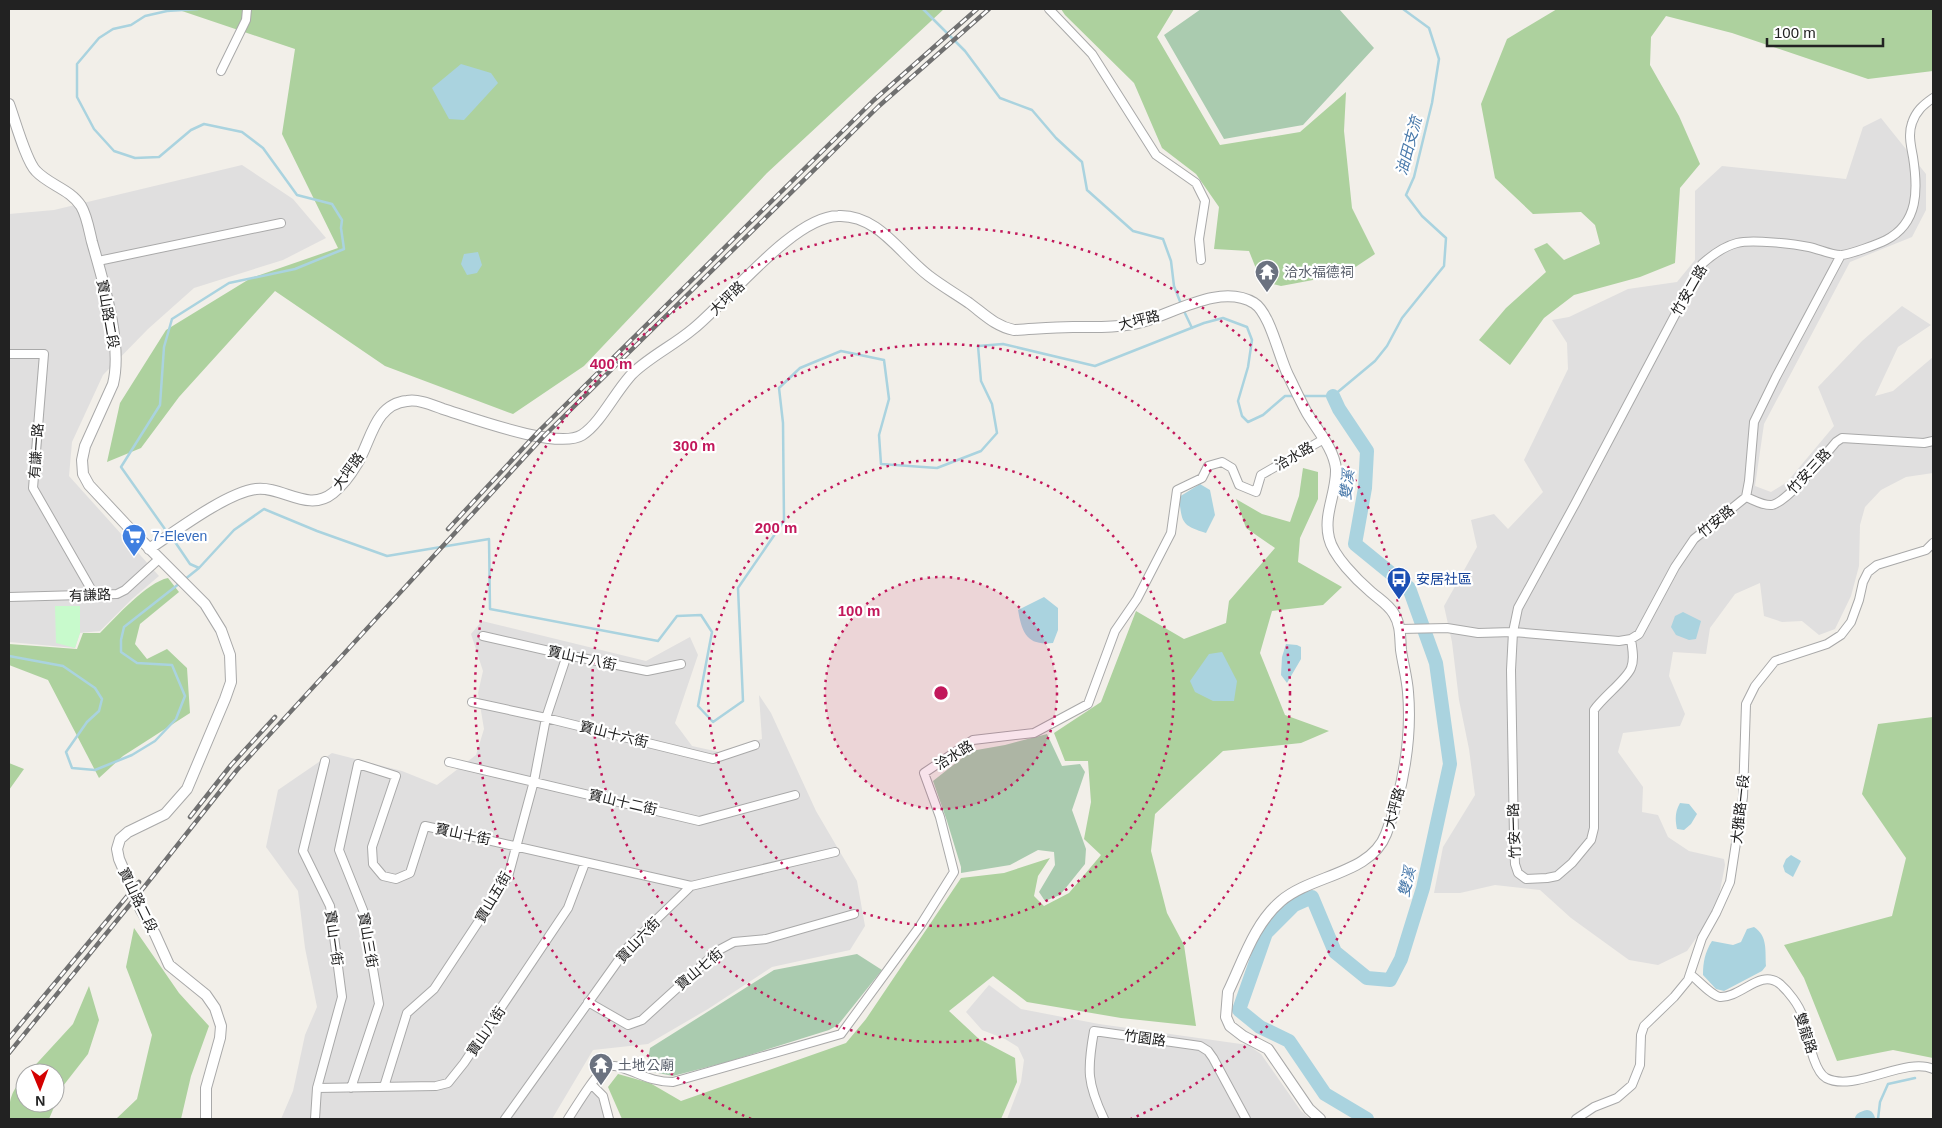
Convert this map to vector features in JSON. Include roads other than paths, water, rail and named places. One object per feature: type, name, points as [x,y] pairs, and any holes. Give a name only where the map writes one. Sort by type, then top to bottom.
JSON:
[{"type":"street","points":[[221,71],[246,20],[247,9]]},
{"type":"street","points":[[1049,9],[1092,54],[1156,155],[1196,184],[1205,201],[1199,239],[1201,260]]},
{"type":"street","points":[[1842,255],[1885,240],[1900,230],[1908,220],[1914,208],[1917,179],[1910,141],[1911,124],[1920,108],[1933,98]]},
{"type":"street","name":"寶山路二段","points":[[9,104],[34,169],[42,177],[65,190],[80,206],[98,261],[111,319],[116,366],[113,384],[85,446],[82,460],[84,474],[94,490],[159,559],[205,604],[221,630],[230,655],[231,682],[226,699],[187,789],[165,814],[128,832],[120,840],[117,850],[141,910],[169,964],[206,995],[215,1008],[221,1026],[220,1038],[206,1088],[206,1119]]},
{"type":"street","name":"大坪路","points":[[150,549],[210,509],[247,491],[273,490],[311,501],[325,498],[338,488],[357,464],[376,422],[382,414],[398,403],[407,400],[531,435],[557,440],[576,439],[592,427],[618,390],[634,372],[693,330],[784,242],[807,226],[827,217],[840,215],[870,223],[927,275],[969,303],[986,318],[1014,330],[1118,326],[1146,321],[1208,298],[1227,297],[1254,303],[1263,311],[1287,372],[1335,463],[1336,472],[1328,518],[1328,536],[1331,545],[1352,573],[1394,614],[1400,629],[1401,651],[1408,691],[1403,774],[1383,842],[1368,858],[1337,873],[1300,887],[1273,908],[1261,923],[1228,992],[1226,1018],[1230,1026],[1243,1036],[1268,1049],[1310,1109],[1320,1119]]},
{"type":"street","points":[[98,261],[281,223]]},
{"type":"street","name":"竹安二路","points":[[1512,632],[1518,608],[1702,264],[1711,256],[1737,243],[1750,242],[1798,245],[1842,255]]},
{"type":"street","name":"竹安路","points":[[1631,640],[1639,634],[1675,567],[1694,539],[1746,497],[1754,422],[1776,377],[1842,255]]},
{"type":"street","name":"有謙一路","points":[[9,354],[44,354],[33,488],[95,596]]},
{"type":"street","name":"竹安三路","points":[[1746,497],[1761,504],[1772,505],[1781,500],[1797,486],[1836,442],[1842,438],[1924,443],[1933,441]]},
{"type":"street","name":"洽水路","points":[[568,1119],[591,1084],[604,1068],[608,1066],[621,1067],[659,1082],[673,1082],[841,1034],[920,926],[954,872],[940,817],[924,773],[973,740],[1034,733],[1088,704],[1115,630],[1137,599],[1171,533],[1177,490],[1202,478],[1208,466],[1222,462],[1232,468],[1239,485],[1256,492],[1261,475],[1324,439]]},
{"type":"street","name":"大雅路一段","points":[[1576,1119],[1594,1107],[1617,1098],[1632,1084],[1640,1065],[1641,1035],[1644,1026],[1682,989],[1690,974],[1702,938],[1716,913],[1733,872],[1743,797],[1746,704],[1755,686],[1775,661],[1827,644],[1841,635],[1851,622],[1863,582],[1868,572],[1877,565],[1926,550],[1933,543]]},
{"type":"street","name":"有謙路","points":[[9,597],[118,594],[125,590],[159,559]]},
{"type":"street","points":[[1400,629],[1447,628],[1478,633],[1512,632],[1619,642],[1631,640]]},
{"type":"street","name":"竹安一路","points":[[1512,632],[1515,864],[1518,873],[1526,878],[1557,876],[1572,863],[1591,840],[1594,828],[1594,710],[1601,700],[1631,669],[1633,660],[1631,640]]},
{"type":"street","name":"寶山十八街","points":[[483,636],[567,656],[647,671],[681,664]]},
{"type":"street","name":"寶山五街","points":[[384,1087],[408,1013],[434,990],[508,877],[534,781],[546,718],[567,656]]},
{"type":"street","name":"寶山十六街","points":[[472,702],[714,759],[755,744]]},
{"type":"street","name":"寶山一街","points":[[315,1119],[317,1088],[342,997],[330,906],[303,851],[325,761]]},
{"type":"street","name":"寶山十二街","points":[[449,762],[699,821],[795,795]]},
{"type":"street","name":"寶山十街","points":[[358,764],[396,776],[372,848],[373,864],[383,876],[396,879],[410,873],[425,826],[691,886]]},
{"type":"street","name":"寶山三街","points":[[352,1088],[378,1004],[363,910],[339,850],[358,764]]},
{"type":"street","points":[[691,886],[835,852]]},
{"type":"street","name":"寶山八街","points":[[317,1088],[436,1086],[448,1083],[464,1063],[568,908],[585,863]]},
{"type":"street","name":"寶山六街","points":[[505,1119],[628,947],[691,886]]},
{"type":"street","name":"寶山七街","points":[[588,1002],[628,1025],[642,1020],[719,950],[734,942],[766,939],[854,914]]},
{"type":"street","name":"雙龍路","points":[[1690,974],[1711,992],[1720,997],[1734,993],[1762,980],[1772,980],[1780,984],[1791,996],[1802,1013],[1816,1063],[1820,1072],[1826,1078],[1851,1081],[1918,1066],[1933,1069]]},
{"type":"street","name":"竹園路","points":[[1104,1119],[1093,1096],[1089,1078],[1088,1062],[1094,1031],[1200,1046],[1208,1051],[1213,1058],[1246,1119]]},
{"type":"street","points":[[591,1084],[603,1096],[609,1119]]},
{"type":"water","points":[[461,64],[491,73],[498,83],[464,120],[449,119],[432,88]]},
{"type":"water","points":[[478,252],[482,265],[477,273],[467,275],[461,264],[464,254]]},
{"type":"water","points":[[1200,484],[1210,490],[1215,515],[1206,533],[1192,528],[1184,522],[1180,506],[1179,497]]},
{"type":"water","points":[[1044,597],[1058,608],[1058,630],[1053,643],[1037,642],[1027,636],[1018,610]]},
{"type":"water","points":[[1683,612],[1701,621],[1696,639],[1689,640],[1676,635],[1671,627],[1675,616]]},
{"type":"water","points":[[1286,644],[1301,647],[1301,659],[1287,683],[1281,675],[1282,657]]},
{"type":"water","points":[[1222,652],[1237,681],[1234,701],[1213,701],[1195,692],[1190,681],[1209,654]]},
{"type":"water","points":[[1680,803],[1689,804],[1697,814],[1691,824],[1684,830],[1677,829],[1676,825],[1676,813]]},
{"type":"water","points":[[1791,855],[1801,861],[1793,877],[1785,872],[1783,866],[1786,859]]},
{"type":"water","points":[[1754,927],[1764,939],[1766,966],[1762,971],[1724,991],[1716,989],[1703,975],[1705,957],[1712,941],[1733,945],[1741,942],[1747,929]]},
{"type":"waterway","points":[[167,532],[121,467],[160,405],[164,347],[172,319],[229,283],[295,269],[344,249],[341,228],[342,220],[332,204],[297,195],[263,148],[242,132],[204,124],[191,130],[159,157],[135,158],[114,151],[94,129],[77,97],[77,64],[99,38],[113,29],[131,25],[145,16],[167,11],[198,9]]},
{"type":"waterway","points":[[923,9],[965,51],[1000,98],[1032,110],[1056,138],[1082,162],[1087,190],[1133,231],[1163,239],[1171,261],[1174,286],[1181,304]]},
{"type":"waterway","name":"油田支流","points":[[1302,396],[1333,396],[1375,361],[1387,346],[1402,318],[1444,266],[1446,238],[1422,216],[1406,195],[1414,177],[1432,103],[1439,59],[1429,28],[1403,9]]},
{"type":"waterway","points":[[1183,309],[1192,328]]},
{"type":"waterway","points":[[171,536],[190,564],[199,568],[234,530],[264,509],[317,531],[387,556],[489,539],[490,609],[658,641],[677,616],[701,615],[712,632],[698,706],[713,722],[743,701],[738,588],[784,521],[783,423],[779,388],[800,368],[841,351],[884,360],[889,399],[879,435],[881,464],[937,468],[981,451],[997,433],[992,404],[981,381],[978,346],[1003,344],[1095,366],[1204,323],[1223,318],[1247,327],[1252,340],[1248,367],[1238,401],[1242,416],[1248,422],[1263,415],[1285,396],[1296,396]]},
{"type":"waterway","name":"雙溪","points":[[1333,396],[1339,409],[1367,451],[1365,488],[1355,544],[1409,588],[1436,663],[1450,764],[1423,888],[1401,959],[1390,980],[1367,978],[1335,952],[1312,897],[1294,905],[1266,933],[1239,1010],[1260,1027],[1289,1041],[1325,1094],[1367,1119]]},
{"type":"waterway","points":[[184,580],[199,568]]},
{"type":"waterway","points":[[9,656],[63,666],[95,688],[102,699],[99,711],[87,722],[66,752],[72,768],[95,770],[132,755],[155,741],[176,719],[185,696],[172,665],[137,663],[121,652],[124,627],[180,583]]},
{"type":"waterway","points":[[1878,1119],[1880,1102],[1888,1084],[1915,1078]]},
{"type":"waterway","name":"雙溪","points":[[1862,1119],[1867,1117],[1868,1119]]},
{"type":"railway","points":[[448,529],[539,431],[874,100],[977,9]]},
{"type":"railway","points":[[9,1053],[237,770],[544,436],[879,106],[989,9]]},
{"type":"railway","points":[[190,817],[231,765],[275,717]]},
{"type":"railway","points":[[9,1038],[139,882]]},
{"type":"place","name":"洽水福德祠","points":[[1267,293]]},
{"type":"place","name":"7-Eleven","points":[[134,557]]},
{"type":"place","name":"安居社區","points":[[1399,600]]},
{"type":"place","name":"土地公廟","points":[[601,1086]]}]
